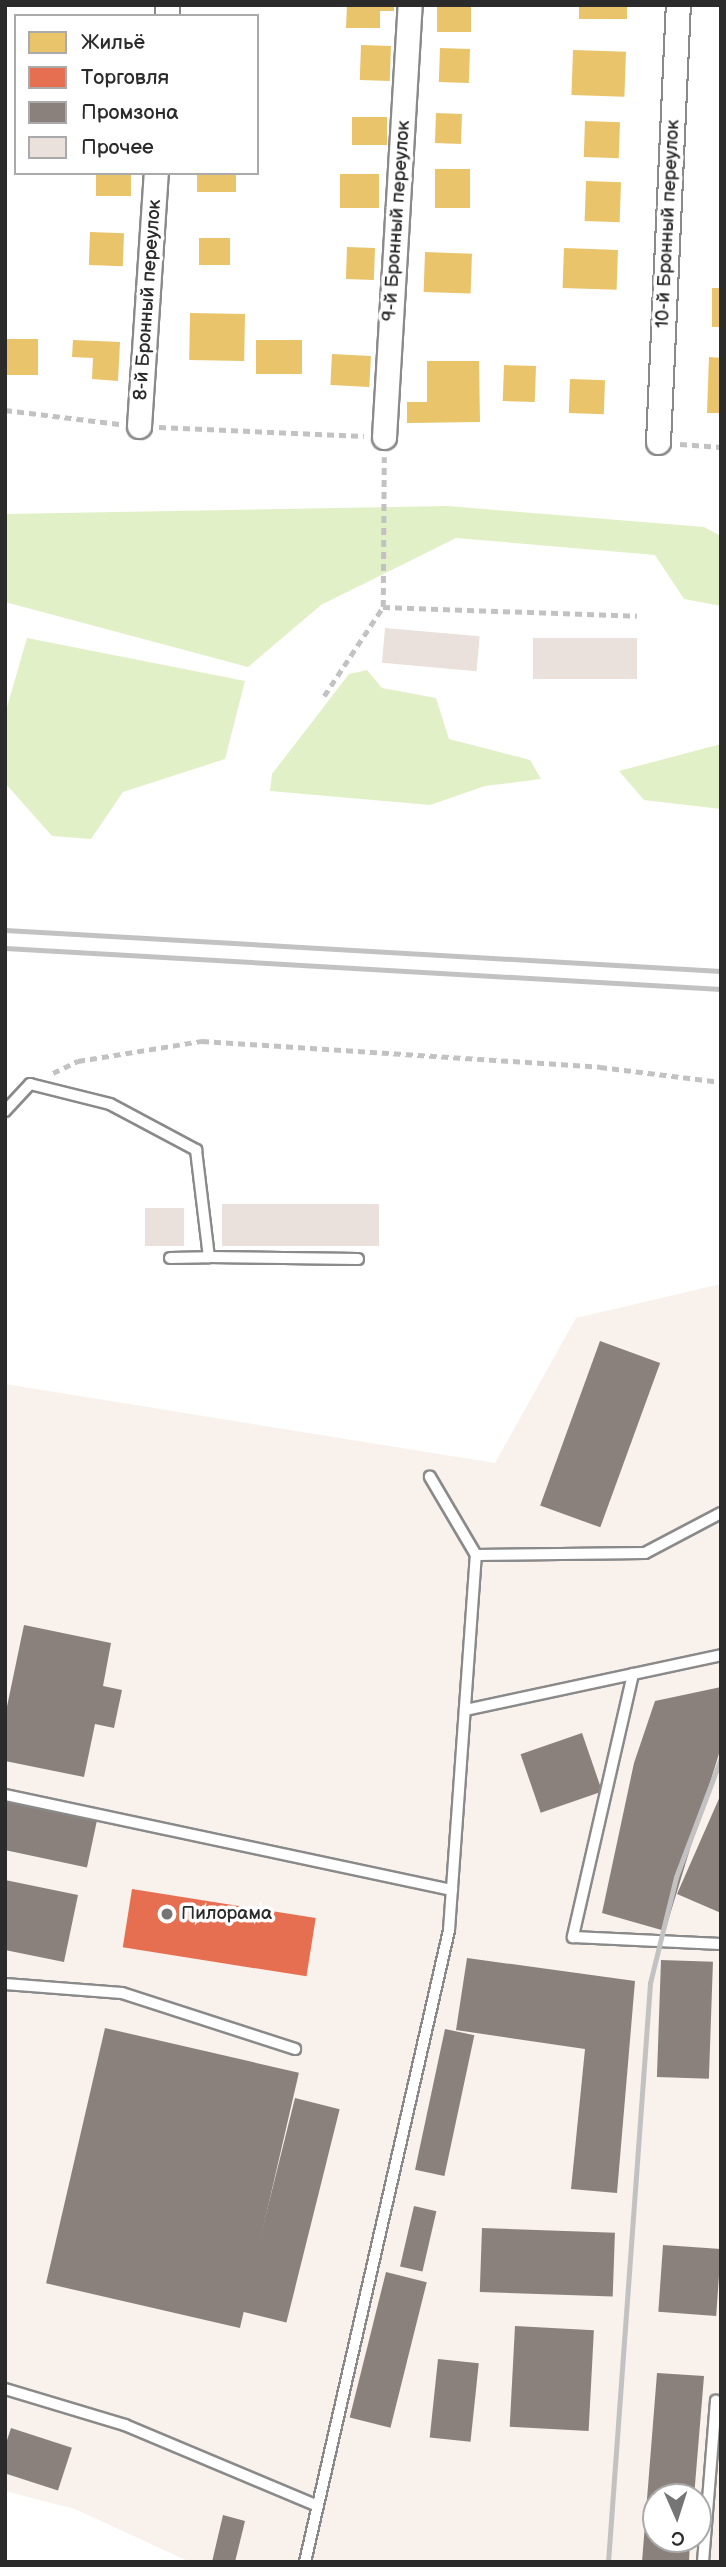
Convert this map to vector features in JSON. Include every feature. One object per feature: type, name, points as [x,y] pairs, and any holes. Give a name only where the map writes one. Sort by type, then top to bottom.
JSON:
[{"type":"street","name":"9-й Бронный переулок","points":[[384,437],[410,5]]},
{"type":"street","name":"10-й Бронный переулок","points":[[658,442],[678,5]]},
{"type":"street","name":"8-й Бронный переулок","points":[[139,426],[156,175]]},
{"type":"lane","points":[[5,1111],[30,1084],[110,1104],[196,1150],[209,1257]]},
{"type":"lane","points":[[170,1258],[358,1259]]},
{"type":"lane","points":[[305,2562],[449,1930],[476,1555],[430,1477]]},
{"type":"lane","points":[[476,1555],[645,1553],[721,1513]]},
{"type":"lane","points":[[465,1710],[721,1655]]},
{"type":"lane","points":[[634,1674],[573,1937],[721,1944]]},
{"type":"lane","points":[[5,1795],[452,1890]]},
{"type":"lane","points":[[5,1984],[122,1993],[295,2049]]},
{"type":"lane","points":[[5,2389],[125,2425],[318,2506]]},
{"type":"lane","points":[[703,2562],[716,2401]]},
{"type":"path","points":[[5,410],[139,426],[384,437],[383,607],[324,696]]},
{"type":"path","points":[[658,442],[721,447]]},
{"type":"path","points":[[383,607],[637,616]]},
{"type":"path","points":[[30,1084],[78,1061],[202,1041],[600,1068],[721,1082]]},
{"type":"shaded area","points":[[721,1284],[721,2562],[190,2562],[75,2509],[5,2491],[5,1384],[495,1463],[576,1318]]},
{"type":"green space","points":[[447,506],[704,527],[721,536],[721,606],[684,599],[655,555],[456,538],[321,605],[248,667],[5,602],[5,514]]},
{"type":"green space","points":[[27,638],[245,681],[225,759],[123,792],[91,839],[52,836],[5,783],[5,714]]},
{"type":"green space","points":[[367,670],[382,688],[436,698],[449,739],[530,760],[541,779],[485,786],[430,805],[270,791],[272,774],[349,674]]},
{"type":"green space","points":[[721,744],[721,809],[644,800],[619,771]]},
{"type":"building: Жильё","points":[[347,5],[394,5],[394,11],[380,11],[380,28],[346,28]]},
{"type":"building: Жильё","points":[[437,5],[471,5],[471,32],[437,32]]},
{"type":"building: Жильё","points":[[579,5],[627,5],[627,19],[579,19]]},
{"type":"building: Жильё","points":[[361,45],[391,46],[390,81],[360,80]]},
{"type":"building: Жильё","points":[[440,48],[470,49],[469,83],[439,82]]},
{"type":"building: Жильё","points":[[573,50],[626,52],[624,97],[571,95]]},
{"type":"building: Жильё","points":[[436,113],[462,114],[461,144],[435,143]]},
{"type":"building: Жильё","points":[[352,117],[387,117],[387,145],[352,145]]},
{"type":"building: Жильё","points":[[585,121],[620,122],[619,158],[584,157]]},
{"type":"building: Жильё","points":[[435,169],[470,169],[470,208],[435,208]]},
{"type":"building: Жильё","points":[[340,174],[379,174],[379,208],[340,208]]},
{"type":"building: Жильё","points":[[96,175],[131,175],[131,196],[96,196]]},
{"type":"building: Жильё","points":[[197,175],[236,175],[236,192],[197,192]]},
{"type":"building: Жильё","points":[[586,181],[621,182],[620,222],[585,221]]},
{"type":"building: Жильё","points":[[90,232],[124,233],[123,266],[89,265]]},
{"type":"building: Жильё","points":[[199,238],[230,238],[230,265],[199,265]]},
{"type":"building: Жильё","points":[[347,247],[375,248],[374,280],[346,279]]},
{"type":"building: Жильё","points":[[564,248],[618,250],[617,290],[563,288]]},
{"type":"building: Жильё","points":[[425,252],[472,254],[471,294],[424,292]]},
{"type":"building: Жильё","points":[[712,288],[721,288],[721,327],[712,327]]},
{"type":"building: Жильё","points":[[190,313],[245,314],[244,361],[189,360]]},
{"type":"building: Жильё","points":[[5,339],[38,339],[38,375],[5,375]]},
{"type":"building: Жильё","points":[[73,340],[120,342],[118,381],[92,379],[93,358],[72,357]]},
{"type":"building: Жильё","points":[[256,340],[302,340],[302,374],[256,374]]},
{"type":"building: Жильё","points":[[332,354],[371,356],[369,387],[330,385]]},
{"type":"building: Жильё","points":[[709,357],[721,358],[721,413],[707,413]]},
{"type":"building: Жильё","points":[[427,361],[479,361],[480,422],[407,423],[407,402],[427,402]]},
{"type":"building: Жильё","points":[[504,365],[536,366],[535,402],[503,401]]},
{"type":"building: Жильё","points":[[570,379],[605,380],[604,414],[569,413]]},
{"type":"building: Торговля","points":[[132,1889],[316,1918],[306,1976],[123,1947]]},
{"type":"building: Промзона","points":[[600,1341],[660,1363],[600,1527],[540,1505]]},
{"type":"building: Промзона","points":[[24,1625],[111,1643],[103,1686],[122,1690],[114,1728],[95,1724],[84,1777],[5,1761],[5,1716]]},
{"type":"building: Промзона","points":[[721,1687],[721,1747],[665,1931],[602,1913],[634,1763],[655,1701]]},
{"type":"building: Промзона","points":[[582,1733],[602,1792],[541,1813],[521,1754]]},
{"type":"building: Промзона","points":[[721,1794],[721,1913],[677,1894]]},
{"type":"building: Промзона","points":[[5,1801],[97,1821],[87,1867],[5,1850]]},
{"type":"building: Промзона","points":[[5,1880],[78,1895],[64,1962],[5,1950]]},
{"type":"building: Промзона","points":[[467,1958],[635,1981],[617,2193],[571,2189],[585,2049],[456,2030]]},
{"type":"building: Промзона","points":[[661,1960],[713,1962],[709,2079],[657,2077]]},
{"type":"building: Промзона","points":[[105,2028],[299,2073],[240,2328],[46,2283]]},
{"type":"building: Промзона","points":[[445,2029],[474,2035],[444,2176],[415,2170]]},
{"type":"building: Промзона","points":[[295,2098],[340,2109],[286,2323],[242,2311]]},
{"type":"building: Промзона","points":[[414,2206],[436,2211],[422,2272],[400,2266]]},
{"type":"building: Промзона","points":[[482,2228],[615,2233],[613,2297],[480,2292]]},
{"type":"building: Промзона","points":[[663,2245],[721,2249],[716,2316],[658,2312]]},
{"type":"building: Промзона","points":[[386,2272],[427,2282],[390,2428],[350,2418]]},
{"type":"building: Промзона","points":[[515,2326],[594,2330],[589,2431],[510,2427]]},
{"type":"building: Промзона","points":[[438,2359],[479,2363],[471,2442],[430,2438]]},
{"type":"building: Промзона","points":[[657,2373],[704,2376],[695,2483],[648,2483]]},
{"type":"building: Промзона","points":[[11,2428],[72,2448],[58,2491],[5,2473],[5,2446]]},
{"type":"building: Промзона","points":[[223,2515],[245,2521],[235,2562],[212,2562]]},
{"type":"building: Промзона","points":[[643,2553],[689,2553],[689,2562],[642,2562]]},
{"type":"building: Прочее","points":[[385,628],[480,636],[477,671],[382,663]]},
{"type":"building: Прочее","points":[[533,638],[637,638],[637,679],[533,679]]},
{"type":"building: Прочее","points":[[222,1204],[379,1204],[379,1246],[222,1246]]},
{"type":"building: Прочее","points":[[145,1208],[184,1208],[184,1246],[145,1246]]},
{"type":"railway","points":[[5,930],[721,971]]},
{"type":"railway","points":[[5,948],[721,989]]},
{"type":"railway","points":[[608,2562],[650,1983],[676,1877],[721,1758]]},
{"type":"place","name":"Пилорама","points":[[167,1914]]}]
